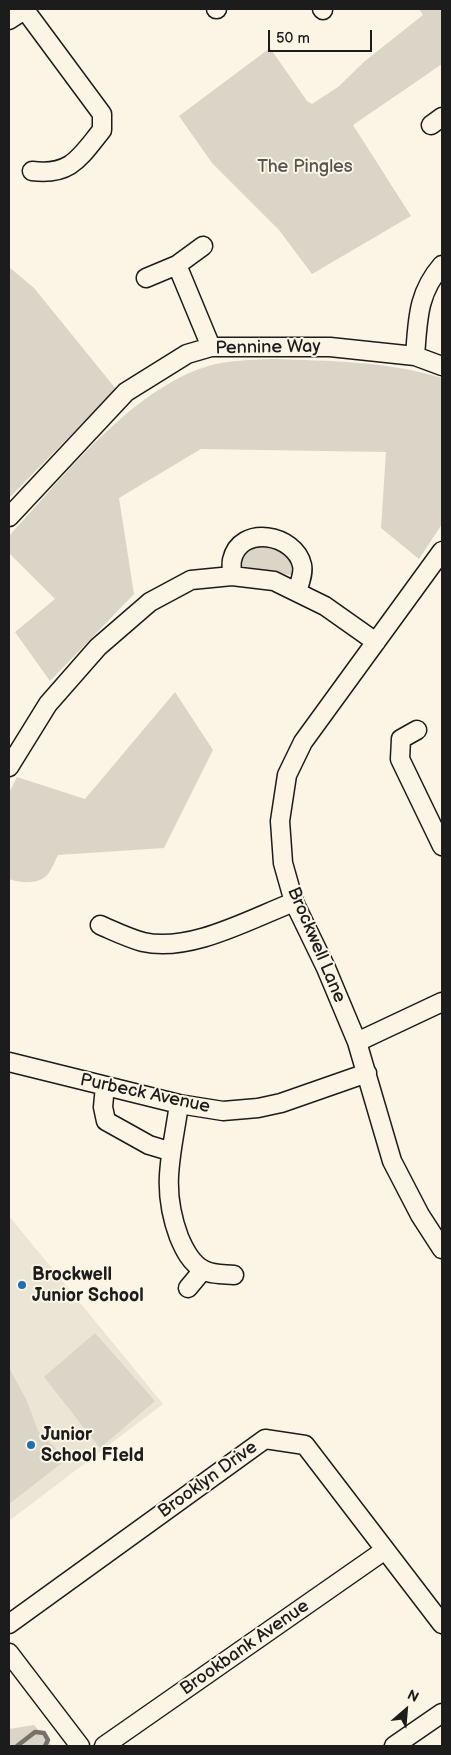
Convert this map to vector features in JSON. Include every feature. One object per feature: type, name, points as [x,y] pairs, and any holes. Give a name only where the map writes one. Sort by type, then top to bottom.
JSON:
[{"type":"street","points":[[9,20],[25,9],[102,114],[102,130],[78,160],[58,172],[32,171]]},
{"type":"street","points":[[146,278],[177,265],[203,246]]},
{"type":"street","points":[[177,265],[211,347]]},
{"type":"street","points":[[415,356],[419,307],[430,280],[442,265]]},
{"type":"street","name":"Pennine Way","points":[[9,517],[126,392],[187,354],[211,347],[330,347],[415,356],[442,366]]},
{"type":"street","points":[[232,576],[232,560],[241,545],[255,537],[264,536],[282,541],[291,547],[298,556],[302,566],[302,574],[297,592]]},
{"type":"street","name":"Brockwell Lane","points":[[440,1242],[420,1215],[392,1161],[357,1042],[326,968],[294,902],[283,863],[280,821],[287,775],[303,742],[441,556]]},
{"type":"street","points":[[9,767],[48,704],[98,647],[150,602],[191,580],[232,576],[274,582],[325,606],[376,642]]},
{"type":"street","points":[[417,730],[401,739],[400,759],[442,846]]},
{"type":"street","points":[[110,924],[143,942],[176,944],[192,941],[294,902]]},
{"type":"street","points":[[357,1042],[442,1002]]},
{"type":"street","name":"Purbeck Avenue","points":[[9,1062],[179,1104],[223,1111],[258,1108],[367,1073]]},
{"type":"street","points":[[106,1086],[103,1106],[106,1121],[150,1145],[170,1151]]},
{"type":"street","points":[[179,1104],[170,1151],[167,1184],[170,1204],[184,1248],[194,1263],[203,1270],[234,1275]]},
{"type":"street","points":[[188,1288],[203,1270]]},
{"type":"street","name":"Brooklyn Drive","points":[[9,1624],[265,1439],[305,1445],[442,1624]]},
{"type":"street","name":"Brookbank Avenue","points":[[104,1746],[385,1550]]},
{"type":"street","points":[[9,1653],[80,1746]]},
{"type":"street","points":[[394,1746],[442,1713]]},
{"type":"shaded area","points":[[9,1216],[163,1404],[9,1521]]},
{"type":"green space","name":"The Pingles","points":[[419,9],[442,9],[442,64],[353,125],[411,216],[312,274],[279,230],[212,163],[179,116],[270,48],[307,101],[312,104],[338,87],[365,61],[423,15]]},
{"type":"green space","points":[[9,267],[34,288],[116,389],[9,498]]},
{"type":"green space","points":[[272,359],[337,361],[379,365],[421,372],[442,378],[442,524],[419,559],[381,528],[386,452],[201,449],[119,498],[134,594],[50,681],[15,632],[55,599],[9,553],[9,536],[100,438],[125,415],[152,395],[179,378],[208,366],[232,361]]},
{"type":"green space","points":[[265,542],[293,555],[295,576],[242,566],[238,562],[246,548]]},
{"type":"green space","points":[[175,692],[213,750],[164,848],[58,855],[49,872],[40,880],[24,882],[9,879],[9,793],[17,777],[85,799]]},
{"type":"green space","points":[[95,1333],[155,1401],[100,1448],[44,1377]]},
{"type":"green space","name":"Junior School FIeld","points":[[9,1368],[26,1399],[38,1431],[67,1459],[9,1504]]},
{"type":"green space","points":[[34,1725],[52,1746],[9,1746],[9,1729]]},
{"type":"waterway","points":[[17,1746],[35,1732],[44,1733],[48,1740],[45,1746]]},
{"type":"place","name":"Brockwell Junior School","points":[[22,1285]]},
{"type":"place","name":"Junior School FIeld","points":[[31,1445]]}]
